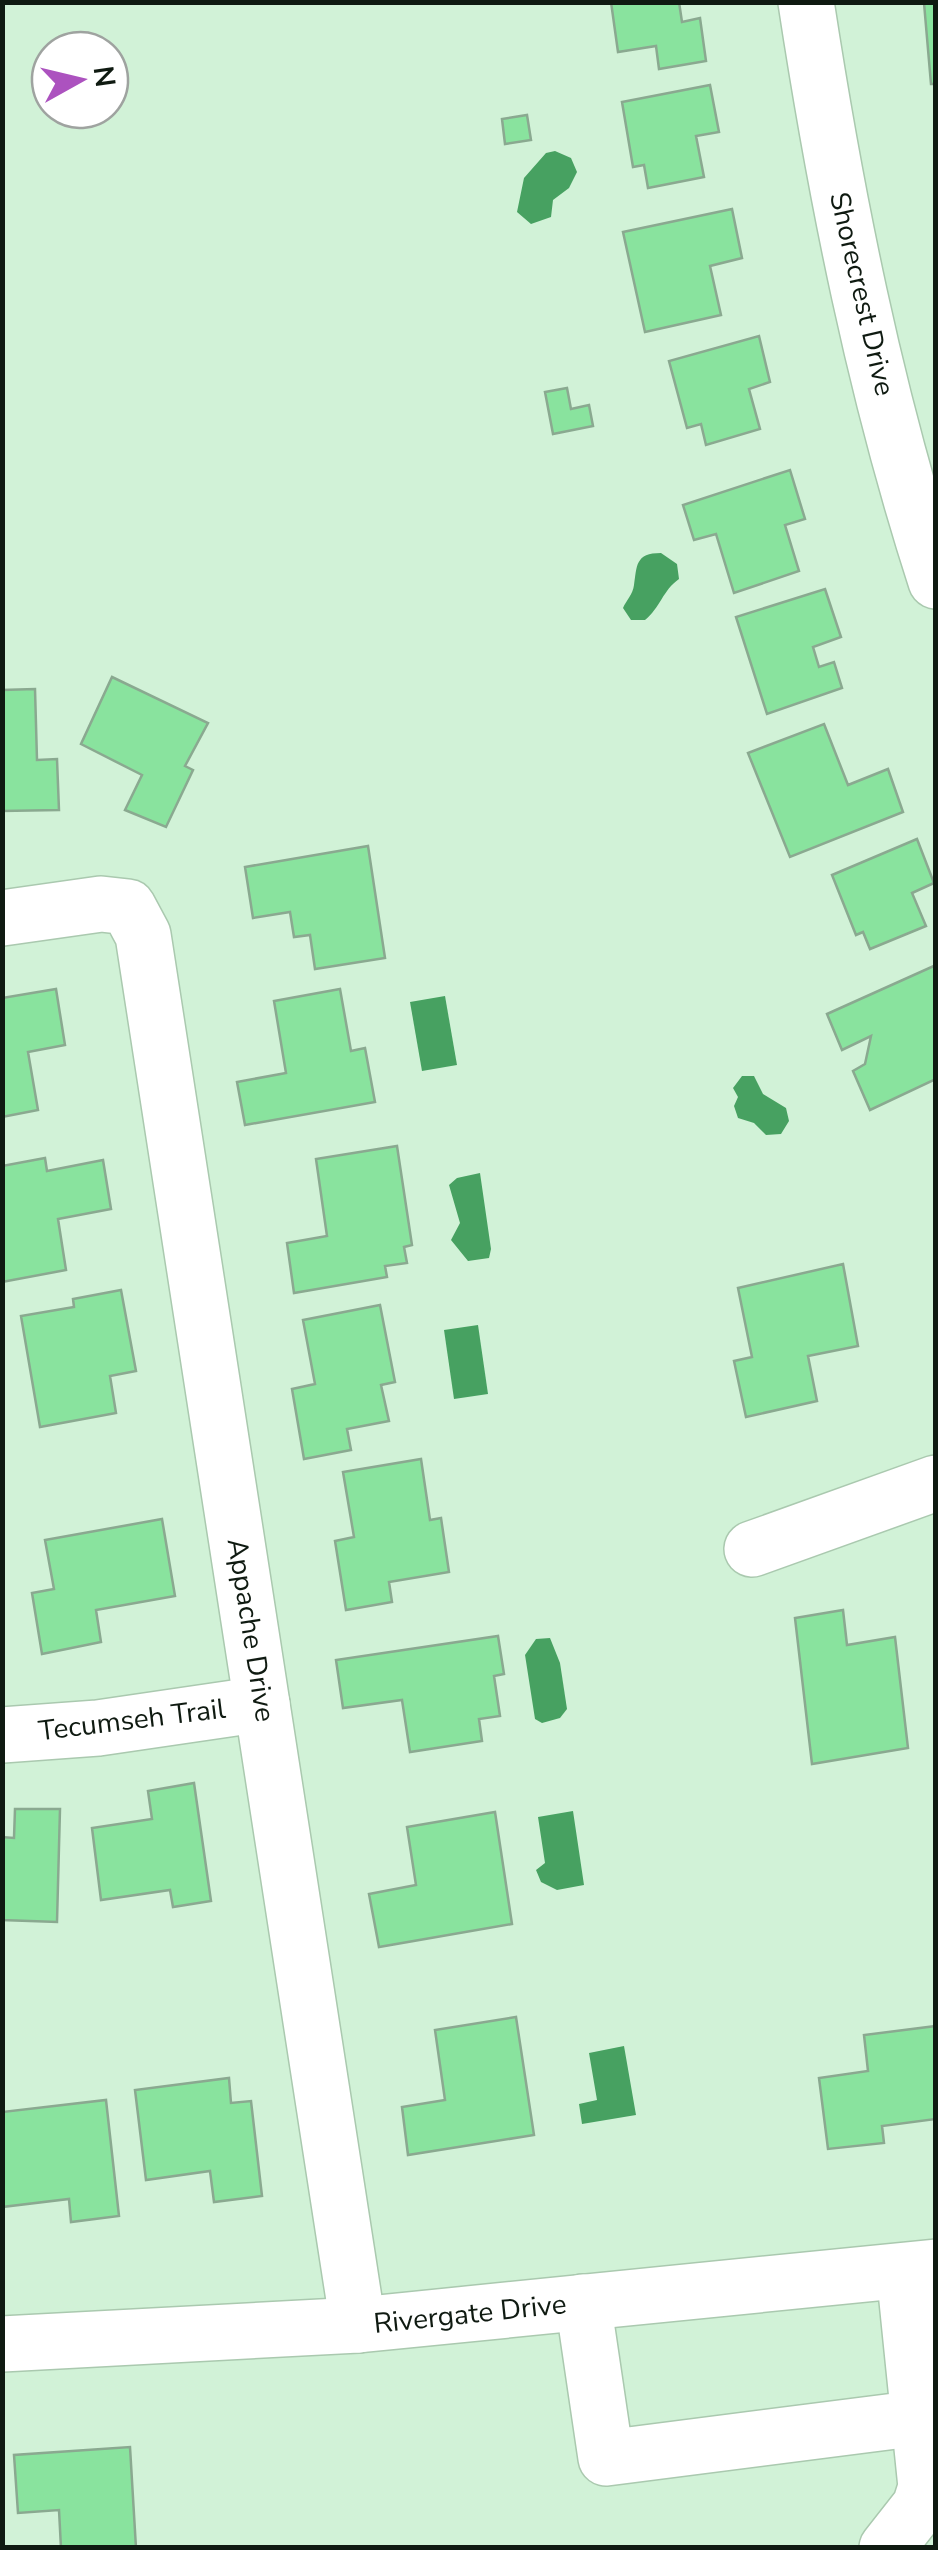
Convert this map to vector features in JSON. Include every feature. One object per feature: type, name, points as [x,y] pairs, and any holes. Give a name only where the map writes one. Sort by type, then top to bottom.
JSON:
[{"type":"street","name":"Shorecrest Drive","points":[[806,2],[826,128],[867,322],[913,511],[936,581]]},
{"type":"street","name":"Appache Drive","points":[[2,918],[115,906],[128,908],[143,935],[358,2325]]},
{"type":"street","points":[[752,1548],[936,1483]]},
{"type":"street","name":"Tecumseh Trail","points":[[2,1735],[98,1728],[262,1704]]},
{"type":"street","points":[[887,2548],[920,2506],[926,2487],[919,2418],[920,2269]]},
{"type":"street","name":"Rivergate Drive","points":[[2,2344],[358,2325],[920,2269]]},
{"type":"street","points":[[583,2302],[606,2458],[919,2418]]},
{"type":"shaded area","points":[[555,151],[571,158],[577,172],[569,188],[553,200],[551,217],[531,224],[517,212],[524,178],[546,153]]},
{"type":"shaded area","points":[[661,553],[677,564],[679,579],[645,620],[631,620],[623,608],[639,562],[646,555]]},
{"type":"shaded area","points":[[445,996],[457,1065],[422,1071],[410,1002]]},
{"type":"shaded area","points":[[742,1076],[754,1076],[763,1094],[786,1108],[789,1121],[781,1134],[766,1135],[754,1123],[738,1118],[734,1106],[738,1097],[733,1088]]},
{"type":"shaded area","points":[[480,1173],[491,1249],[489,1258],[468,1261],[451,1240],[460,1223],[449,1185],[457,1178]]},
{"type":"shaded area","points":[[478,1325],[488,1394],[454,1399],[444,1330]]},
{"type":"shaded area","points":[[550,1638],[560,1663],[567,1709],[560,1718],[542,1723],[535,1719],[525,1655],[536,1639]]},
{"type":"shaded area","points":[[573,1811],[584,1885],[557,1890],[541,1882],[536,1870],[545,1863],[538,1817]]},
{"type":"shaded area","points":[[624,2046],[636,2115],[582,2124],[579,2104],[597,2100],[589,2053]]},
{"type":"building","points":[[611,2],[679,2],[682,22],[700,18],[706,61],[659,69],[656,46],[618,52]]},
{"type":"building","points":[[936,2],[936,84],[931,84],[924,3]]},
{"type":"building","points":[[710,85],[719,132],[696,136],[704,177],[648,188],[644,165],[633,167],[622,102]]},
{"type":"building","points":[[527,115],[531,140],[505,144],[502,119]]},
{"type":"building","points":[[732,209],[742,258],[710,266],[721,315],[645,332],[623,232]]},
{"type":"building","points":[[759,336],[770,382],[749,389],[760,429],[706,445],[701,424],[687,428],[669,361]]},
{"type":"building","points":[[567,388],[571,409],[589,405],[593,426],[553,434],[545,392]]},
{"type":"building","points":[[790,470],[805,519],[785,525],[799,571],[734,593],[716,534],[694,540],[683,505]]},
{"type":"building","points":[[825,589],[841,637],[813,647],[819,667],[834,662],[842,688],[767,714],[736,617]]},
{"type":"building","points":[[112,677],[208,723],[185,766],[193,770],[166,827],[125,810],[142,775],[81,744]]},
{"type":"building","points":[[35,689],[37,760],[57,759],[59,810],[2,811],[2,690]]},
{"type":"building","points":[[824,724],[848,785],[888,769],[903,812],[790,857],[748,753]]},
{"type":"building","points":[[917,839],[934,883],[912,893],[926,926],[870,949],[863,932],[856,935],[832,875]]},
{"type":"building","points":[[368,846],[385,958],[315,969],[310,935],[294,937],[290,912],[253,918],[245,867]]},
{"type":"building","points":[[936,965],[936,1079],[870,1110],[853,1071],[865,1064],[871,1036],[842,1050],[827,1014]]},
{"type":"building","points":[[56,989],[65,1045],[28,1052],[38,1110],[2,1117],[2,998]]},
{"type":"building","points":[[340,989],[351,1051],[365,1048],[375,1102],[245,1125],[237,1082],[286,1073],[274,1001]]},
{"type":"building","points":[[397,1146],[412,1245],[404,1247],[407,1263],[385,1266],[387,1277],[294,1293],[287,1243],[327,1236],[316,1159]]},
{"type":"building","points":[[45,1158],[47,1171],[103,1160],[111,1209],[58,1219],[66,1270],[2,1282],[2,1166]]},
{"type":"building","points":[[843,1264],[858,1346],[808,1356],[817,1401],[746,1417],[734,1361],[752,1357],[738,1288]]},
{"type":"building","points":[[121,1290],[136,1371],[110,1376],[116,1413],[40,1427],[21,1316],[74,1307],[73,1299]]},
{"type":"building","points":[[380,1305],[395,1382],[381,1385],[389,1421],[347,1429],[351,1450],[304,1459],[292,1389],[315,1384],[303,1320]]},
{"type":"building","points":[[421,1459],[430,1520],[441,1518],[449,1572],[389,1582],[392,1602],[346,1610],[335,1541],[354,1537],[343,1472]]},
{"type":"building","points":[[162,1519],[175,1596],[96,1610],[101,1642],[42,1654],[32,1593],[54,1589],[45,1540]]},
{"type":"building","points":[[843,1610],[847,1645],[895,1637],[908,1748],[812,1764],[795,1618]]},
{"type":"building","points":[[498,1636],[504,1674],[494,1676],[500,1716],[479,1719],[482,1741],[410,1752],[402,1700],[343,1708],[336,1660]]},
{"type":"building","points":[[194,1783],[211,1901],[173,1907],[170,1890],[101,1900],[92,1828],[152,1819],[148,1791]]},
{"type":"building","points":[[15,1809],[60,1809],[57,1922],[2,1920],[2,1837],[14,1838]]},
{"type":"building","points":[[495,1812],[512,1924],[379,1947],[369,1894],[416,1885],[407,1827]]},
{"type":"building","points":[[516,2017],[534,2135],[408,2155],[402,2107],[445,2100],[435,2030]]},
{"type":"building","points":[[936,2026],[936,2119],[882,2126],[884,2143],[828,2149],[819,2078],[868,2071],[864,2035]]},
{"type":"building","points":[[229,2078],[231,2103],[251,2101],[262,2196],[214,2202],[210,2171],[146,2180],[135,2090]]},
{"type":"building","points":[[106,2100],[119,2216],[71,2222],[69,2199],[2,2207],[2,2112]]},
{"type":"building","points":[[130,2447],[136,2548],[61,2548],[59,2510],[18,2513],[14,2455]]}]
